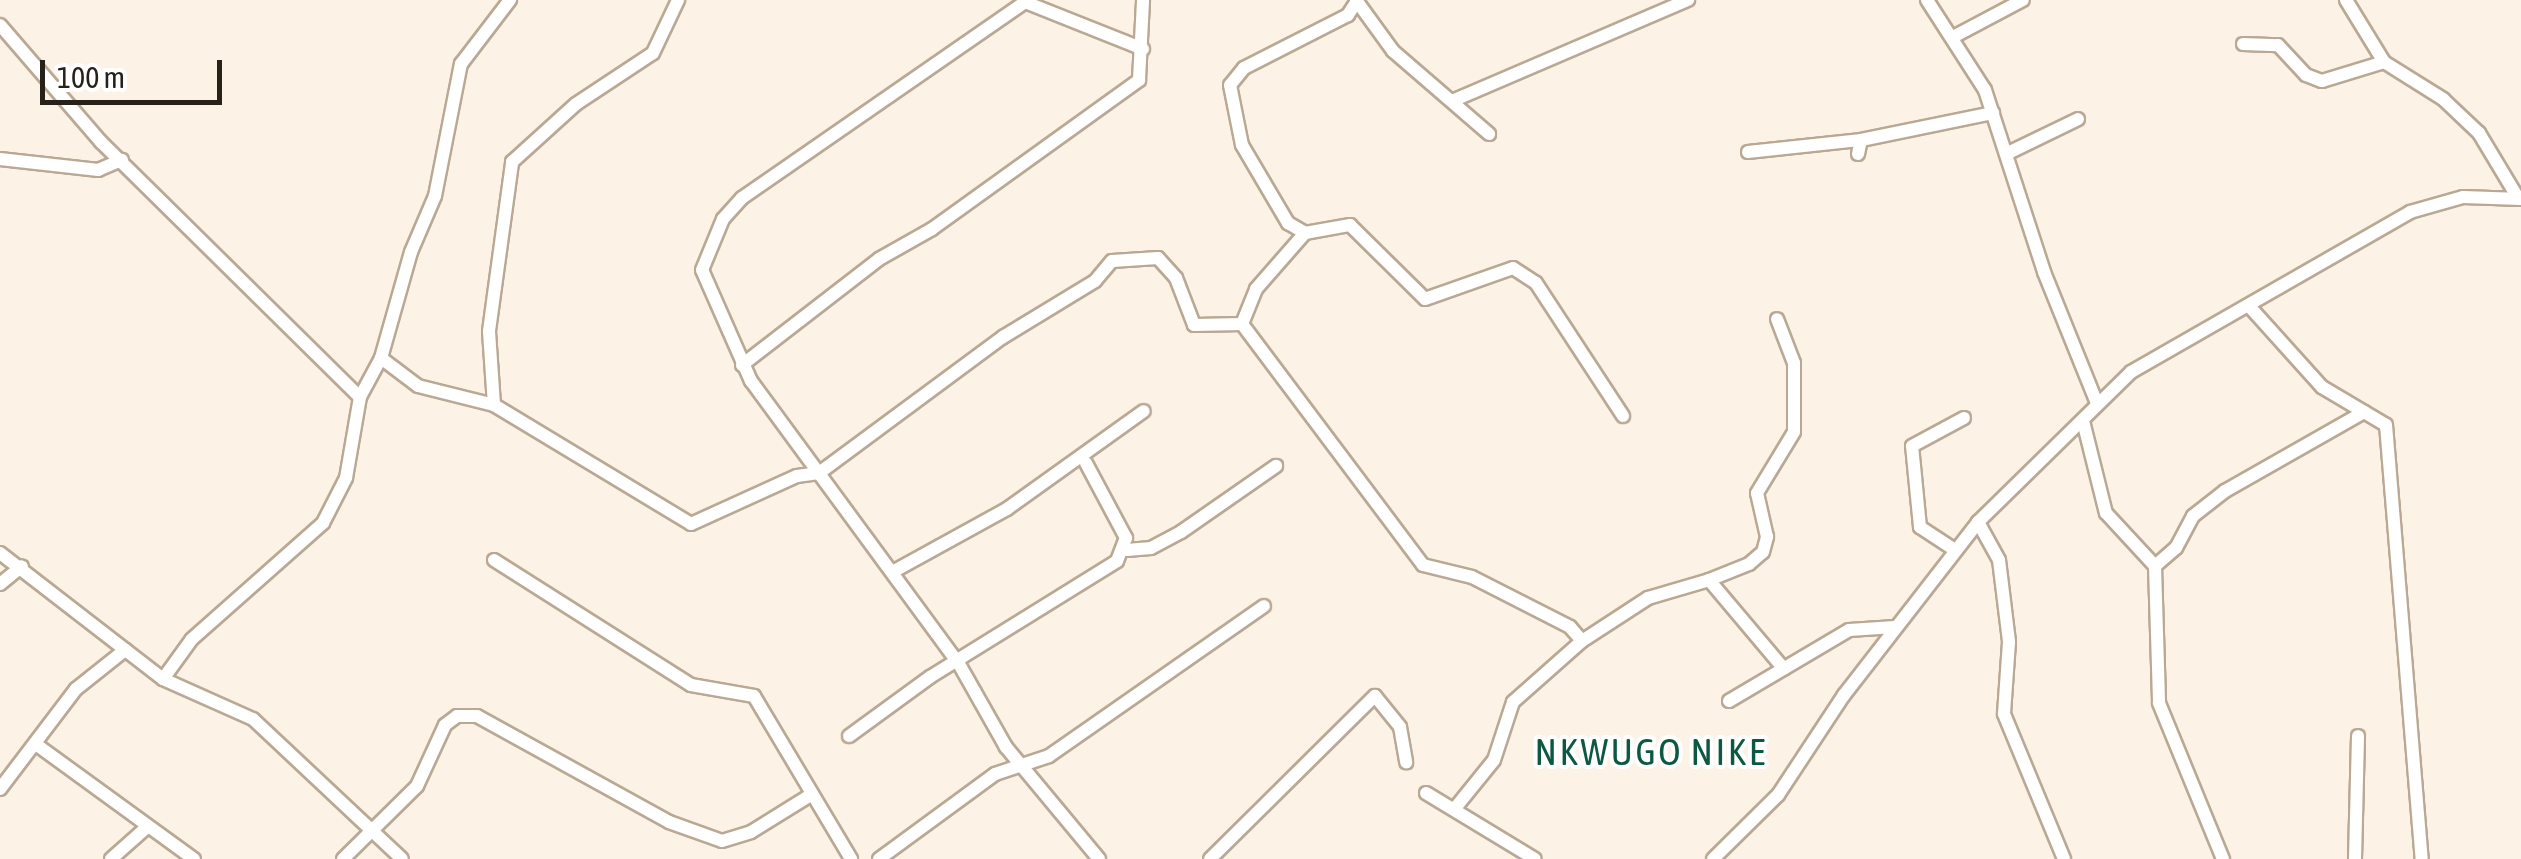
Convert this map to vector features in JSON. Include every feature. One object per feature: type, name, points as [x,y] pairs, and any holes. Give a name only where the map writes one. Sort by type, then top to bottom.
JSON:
[{"type":"street","points":[[163,678],[192,639],[323,523],[346,478],[360,397],[381,358],[411,252],[435,196],[461,64],[510,0]]},
{"type":"street","points":[[494,405],[489,331],[512,162],[576,104],[654,53],[678,0]]},
{"type":"street","points":[[742,365],[879,259],[932,229],[1132,86],[1144,71],[1143,0]]},
{"type":"street","points":[[1452,100],[1688,0]]},
{"type":"street","points":[[1927,0],[1953,37],[1994,113],[2097,403]]},
{"type":"street","points":[[1953,37],[2023,0]]},
{"type":"street","points":[[2346,0],[2384,62],[2443,99],[2479,133],[2520,198]]},
{"type":"street","points":[[1304,233],[1288,223],[1242,145],[1230,85],[1244,68],[1348,15],[1356,1],[1394,51],[1490,134]]},
{"type":"street","points":[[1099,859],[1018,762],[960,664],[742,365],[702,270],[723,219],[742,198],[1025,2],[1143,49]]},
{"type":"street","points":[[0,25],[122,160],[360,397]]},
{"type":"street","points":[[2243,44],[2278,44],[2306,75],[2322,81],[2384,62]]},
{"type":"street","points":[[1748,152],[1860,147],[1994,113]]},
{"type":"street","points":[[2006,154],[2078,119]]},
{"type":"street","points":[[0,160],[98,170],[122,160]]},
{"type":"street","points":[[1713,859],[1778,795],[1894,627],[1978,522],[2130,372],[2410,212],[2463,197],[2520,198]]},
{"type":"street","points":[[1242,324],[1256,289],[1304,233],[1350,225],[1425,299],[1513,268],[1536,283],[1623,416]]},
{"type":"street","points":[[381,358],[418,386],[494,405],[691,524],[796,476],[820,473],[1003,337],[1095,281],[1112,261],[1158,258],[1176,278],[1194,325],[1242,324]]},
{"type":"street","points":[[2249,306],[2322,387],[2386,425],[2394,472],[2422,859]]},
{"type":"street","points":[[1456,807],[1494,760],[1513,702],[1582,641],[1648,598],[1710,580],[1749,564],[1763,552],[1767,537],[1757,493],[1794,432],[1794,363],[1777,318]]},
{"type":"street","points":[[1242,324],[1423,566],[1472,577],[1570,626],[1582,641]]},
{"type":"street","points":[[894,571],[1007,508],[1144,411]]},
{"type":"street","points":[[2155,566],[2176,548],[2193,516],[2225,491],[2364,412]]},
{"type":"street","points":[[1955,550],[1920,527],[1912,446],[1964,418]]},
{"type":"street","points":[[2082,421],[2106,512],[2155,566],[2159,704],[2223,859]]},
{"type":"street","points":[[1086,463],[1127,550]]},
{"type":"street","points":[[849,736],[930,677],[960,664],[1127,550],[1151,548],[1181,532],[1276,466]]},
{"type":"street","points":[[1978,522],[1999,560],[2009,642],[2002,702],[2009,733],[2064,859]]},
{"type":"street","points":[[0,552],[163,678],[252,718],[402,859]]},
{"type":"street","points":[[494,560],[691,686],[754,696],[809,796],[851,859]]},
{"type":"street","points":[[0,584],[22,566]]},
{"type":"street","points":[[1710,580],[1784,669]]},
{"type":"street","points":[[878,859],[1018,762],[1049,756],[1264,606]]},
{"type":"street","points":[[1728,701],[1849,630],[1894,627]]},
{"type":"street","points":[[0,789],[76,689],[124,650]]},
{"type":"street","points":[[1210,859],[1375,696],[1400,727],[1406,762]]},
{"type":"street","points":[[343,859],[417,786],[444,725],[457,716],[477,716],[668,822],[722,841],[751,832],[809,796]]},
{"type":"street","points":[[2355,859],[2358,736]]},
{"type":"street","points":[[37,745],[146,828],[194,859]]},
{"type":"street","points":[[1426,793],[1456,807],[1535,859]]},
{"type":"street","points":[[111,859],[146,828]]},
{"type":"district","name":"NKWUGO NIKE","points":[[1651,752]]}]
